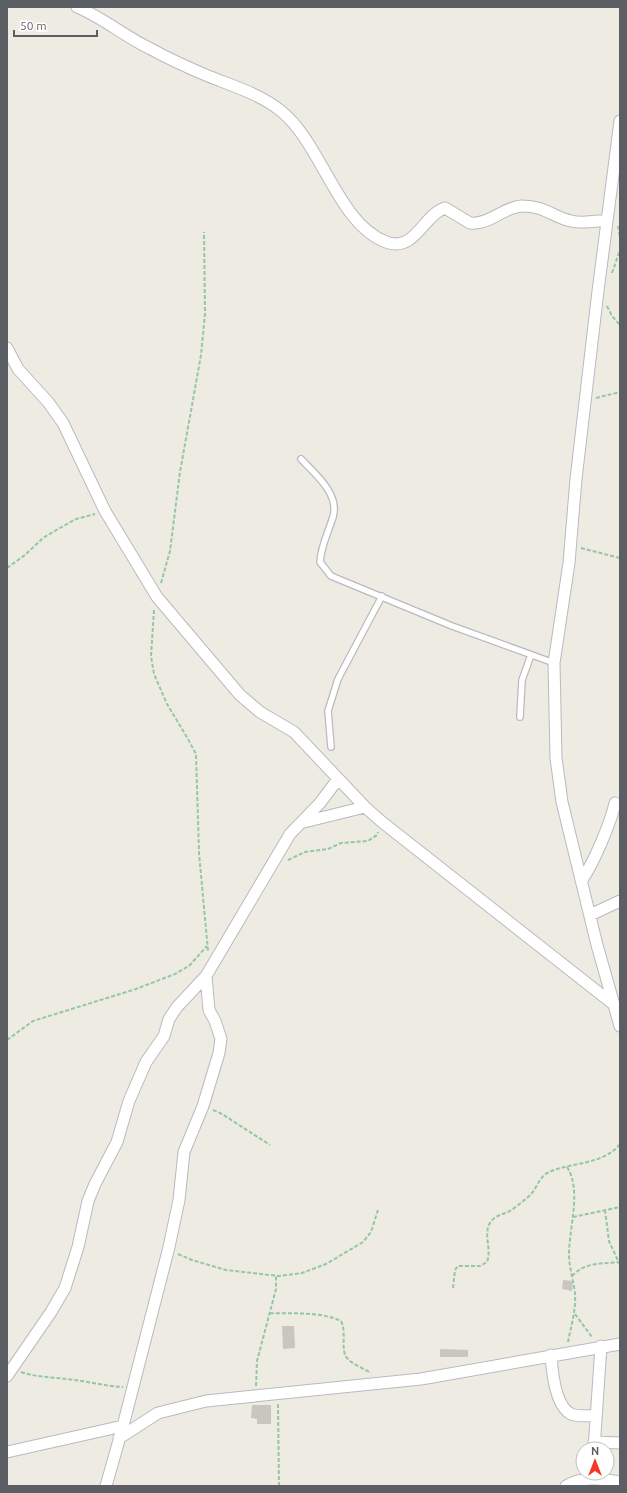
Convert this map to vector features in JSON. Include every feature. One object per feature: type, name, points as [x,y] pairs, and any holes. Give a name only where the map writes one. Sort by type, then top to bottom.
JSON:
[{"type":"street","points":[[78,7],[91,10],[150,49],[246,90],[280,111],[295,124],[313,149],[352,216],[367,230],[386,242],[400,244],[409,240],[445,208],[470,223],[475,224],[496,217],[510,208],[523,206],[542,208],[571,221],[592,222],[607,220]]},
{"type":"street","points":[[620,121],[585,400],[570,545],[554,664],[556,758],[562,802],[612,1003],[620,1026]]},
{"type":"street","points":[[7,348],[18,369],[48,402],[63,423],[104,511],[157,597],[240,695],[260,712],[294,732],[365,807],[382,822],[612,1003]]},
{"type":"street","points":[[9,1373],[65,1288],[78,1247],[88,1201],[95,1184],[117,1142],[129,1101],[146,1062],[164,1036],[170,1019],[177,1007],[208,972],[239,922],[286,840],[320,803],[338,779]]},
{"type":"street","points":[[581,880],[594,860],[611,819],[615,803]]},
{"type":"street","points":[[301,824],[365,807]]},
{"type":"street","points":[[590,915],[620,901]]},
{"type":"street","points":[[106,1486],[171,1239],[179,1200],[184,1152],[203,1106],[219,1053],[221,1039],[215,1020],[209,1010],[208,972]]},
{"type":"street","points":[[119,1438],[158,1413],[206,1401],[277,1392],[408,1380],[599,1346],[620,1344]]},
{"type":"street","points":[[594,1441],[599,1346]]},
{"type":"street","points":[[550,1355],[558,1397],[566,1411],[572,1414],[596,1416]]},
{"type":"street","points":[[7,1452],[123,1426]]},
{"type":"street","points":[[566,1486],[579,1481]]},
{"type":"lane","points":[[301,459],[322,481],[333,502],[333,516],[321,550],[320,562],[331,576],[452,626],[497,641],[554,664]]},
{"type":"lane","points":[[331,747],[328,711],[338,679],[382,596]]},
{"type":"lane","points":[[520,717],[522,680],[531,655]]},
{"type":"path","points":[[204,232],[205,314],[201,355],[180,472],[170,551],[157,597],[151,656],[154,674],[167,704],[196,754],[199,853],[208,972]]},
{"type":"path","points":[[611,275],[620,250]]},
{"type":"path","points":[[607,301],[609,311],[620,325]]},
{"type":"path","points":[[585,400],[620,392]]},
{"type":"path","points":[[7,568],[25,556],[43,538],[58,529],[76,519],[104,511]]},
{"type":"path","points":[[570,545],[620,558]]},
{"type":"path","points":[[287,861],[305,852],[322,850],[341,843],[368,841],[376,835],[382,822]]},
{"type":"path","points":[[7,1040],[33,1021],[136,989],[175,974],[189,966],[207,946]]},
{"type":"path","points":[[203,1106],[222,1114],[270,1145]]},
{"type":"path","points":[[453,1288],[458,1266],[480,1266],[487,1262],[488,1228],[490,1222],[516,1207],[529,1196],[543,1176],[556,1169],[608,1154],[620,1144]]},
{"type":"path","points":[[566,1352],[575,1314],[575,1292],[569,1253],[573,1217],[573,1177],[567,1167]]},
{"type":"path","points":[[573,1217],[620,1207]]},
{"type":"path","points":[[171,1239],[174,1250],[180,1256],[226,1270],[276,1275],[302,1273],[326,1264],[363,1242],[371,1232],[378,1210]]},
{"type":"path","points":[[572,1276],[590,1264],[619,1263],[606,1232],[605,1210]]},
{"type":"path","points":[[255,1395],[257,1361],[276,1289],[276,1275]]},
{"type":"path","points":[[270,1313],[304,1314],[334,1318],[341,1321],[344,1330],[344,1352],[346,1358],[375,1376]]},
{"type":"path","points":[[575,1314],[599,1346]]},
{"type":"path","points":[[9,1373],[133,1388]]},
{"type":"path","points":[[277,1392],[279,1486]]},
{"type":"building","points":[[563,1280],[573,1281],[572,1291],[562,1289]]},
{"type":"building","points":[[282,1326],[294,1326],[295,1348],[283,1349]]},
{"type":"building","points":[[440,1349],[468,1350],[468,1357],[440,1357]]},
{"type":"building","points":[[252,1405],[271,1405],[271,1424],[257,1424],[257,1419],[251,1418]]}]
